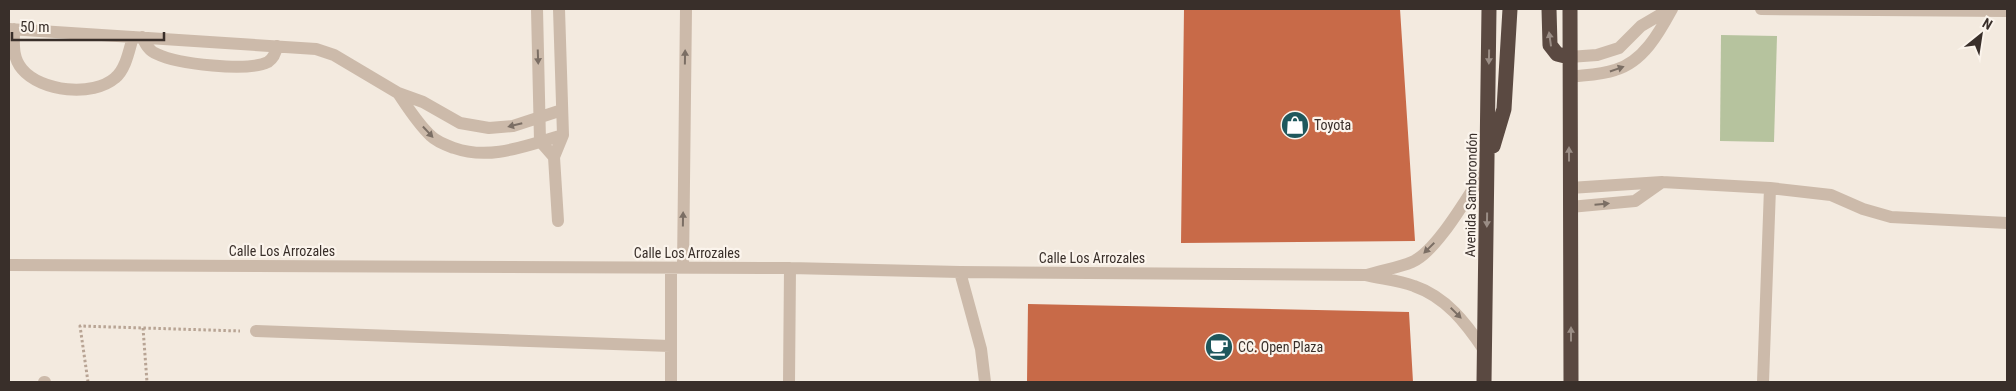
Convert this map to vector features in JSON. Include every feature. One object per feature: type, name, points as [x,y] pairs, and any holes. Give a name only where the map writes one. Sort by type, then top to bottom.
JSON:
[{"type":"highway","name":"Avenida Samborondón","points":[[1484,382],[1489,9]]},
{"type":"highway","points":[[1488,166],[1504,109],[1510,9]]},
{"type":"highway","points":[[1549,9],[1550,45],[1557,54],[1569,58]]},
{"type":"highway","points":[[1570,9],[1571,382]]},
{"type":"street","points":[[537,9],[540,141],[554,157]]},
{"type":"street","points":[[558,222],[554,157],[563,135],[559,9]]},
{"type":"street","points":[[671,382],[670,346],[677,268],[686,9]]},
{"type":"street","points":[[1569,58],[1603,54],[1619,48],[1641,26],[1671,9]]},
{"type":"street","points":[[1569,77],[1615,70],[1628,64],[1655,39],[1671,9]]},
{"type":"street","points":[[1761,9],[2000,10]]},
{"type":"street","points":[[138,37],[116,78],[101,86],[78,90],[53,87],[35,80],[22,69],[14,53],[11,29],[138,37],[277,46],[316,49],[334,55],[398,93],[423,102],[460,123],[489,128],[513,126],[562,110]]},
{"type":"street","points":[[138,37],[156,54],[179,61],[215,65],[252,66],[269,61],[276,54],[277,46]]},
{"type":"street","points":[[398,93],[430,136],[442,144],[466,152],[488,153],[506,151],[563,135]]},
{"type":"street","name":"Calle Los Arrozales","points":[[1365,275],[1413,262],[1428,251],[1440,237],[1488,166]]},
{"type":"street","points":[[1570,207],[1635,201],[1662,182]]},
{"type":"street","points":[[1570,188],[1662,182],[1770,188],[1831,195],[1863,209],[1892,217],[2007,223]]},
{"type":"street","points":[[1763,382],[1770,188]]},
{"type":"street","name":"Calle Los Arrozales","points":[[9,265],[790,268],[960,272],[1365,275],[1414,286],[1430,293],[1450,307],[1468,324],[1484,350]]},
{"type":"street","points":[[789,382],[790,268]]},
{"type":"street","points":[[960,272],[981,349],[985,382]]},
{"type":"street","points":[[256,331],[670,346]]},
{"type":"path","points":[[88,382],[80,326],[256,331]]},
{"type":"path","points":[[143,328],[147,382]]},
{"type":"green space","points":[[1721,35],[1777,36],[1774,142],[1720,141]]},
{"type":"building","name":"Toyota","points":[[1184,9],[1400,9],[1415,241],[1181,243]]},
{"type":"building","name":"CC. Open Plaza","points":[[1028,304],[1409,312],[1413,382],[1027,382]]},
{"type":"place","name":"Toyota","points":[[1295,125]]},
{"type":"place","name":"CC. Open Plaza","points":[[1219,347]]}]
